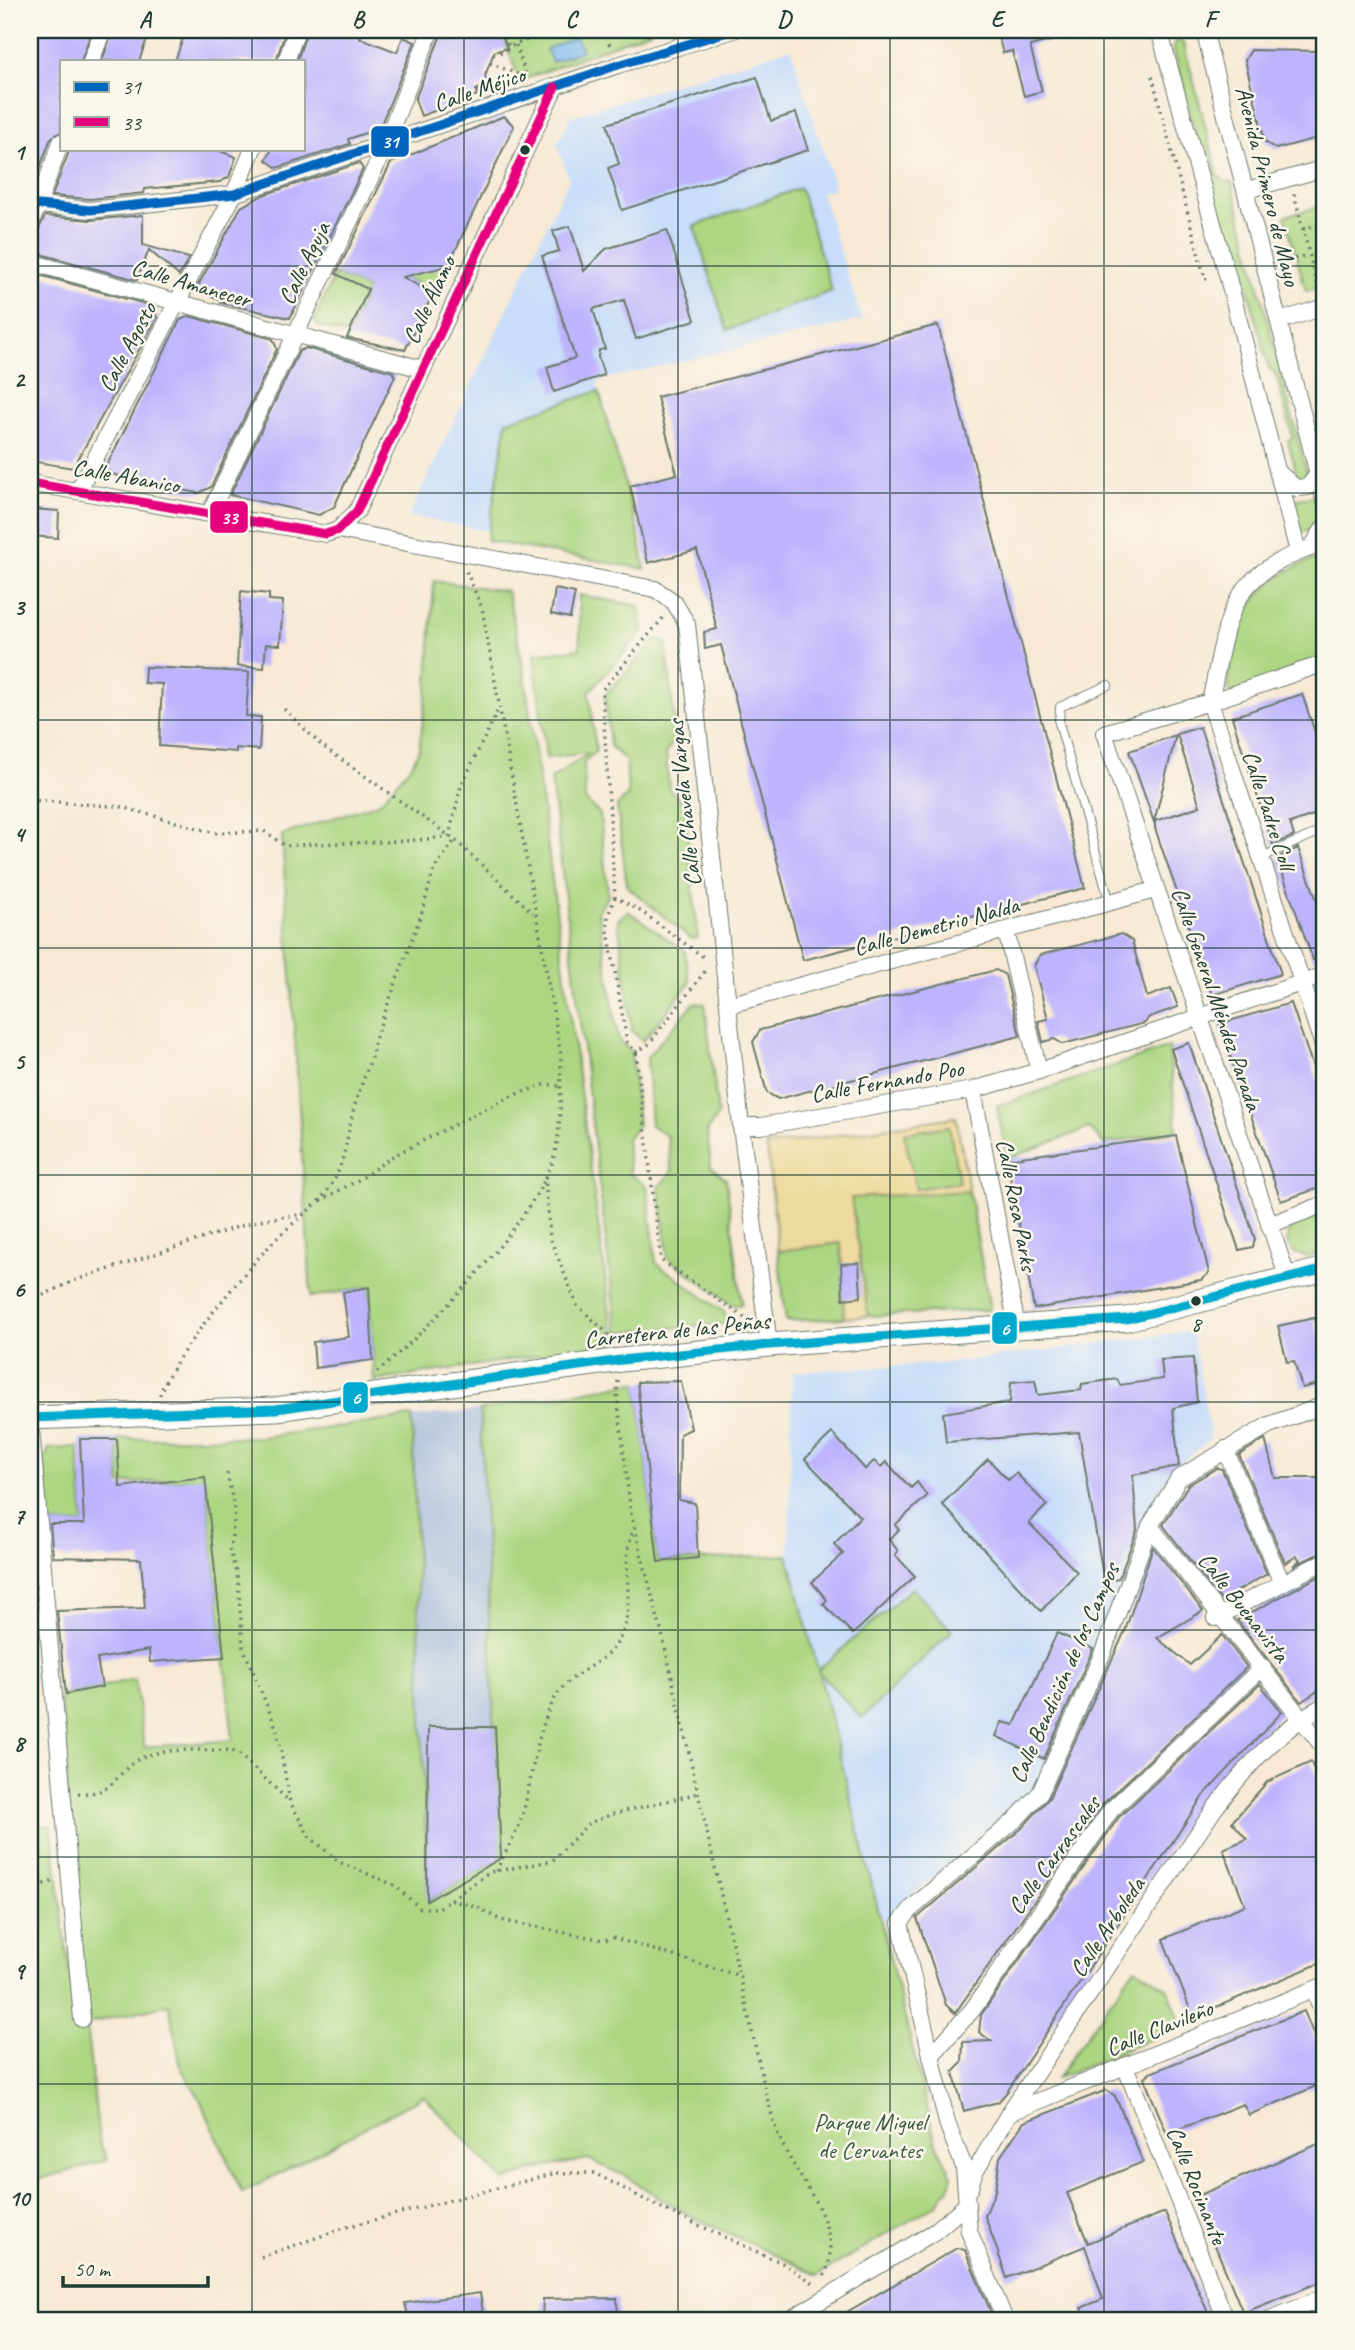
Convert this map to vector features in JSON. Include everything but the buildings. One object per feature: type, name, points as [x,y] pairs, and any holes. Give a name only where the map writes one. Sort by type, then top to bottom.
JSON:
[{"type":"main road","name":"Carretera de las Peñas","points":[[30,1418],[276,1409],[621,1360],[769,1345],[1127,1319],[1325,1269]]},
{"type":"street","points":[[91,60],[103,30]]},
{"type":"street","points":[[286,60],[298,30]]},
{"type":"street","name":"Calle Aguja","points":[[210,513],[386,143],[431,30]]},
{"type":"street","name":"Calle Méjico","points":[[34,204],[90,210],[234,194],[386,143],[406,139],[555,86],[734,30]]},
{"type":"street","points":[[1159,30],[1279,473],[1312,547]]},
{"type":"street","name":"Avenida Primero de Mayo","points":[[1205,30],[1325,502]]},
{"type":"street","name":"Calle Álamo","points":[[338,530],[357,511],[555,86]]},
{"type":"street","points":[[30,226],[34,204],[60,144]]},
{"type":"street","name":"Calle Agosto","points":[[78,491],[234,194],[253,150]]},
{"type":"street","points":[[1247,190],[1325,168]]},
{"type":"street","name":"Calle Amanecer","points":[[30,262],[422,369]]},
{"type":"street","points":[[1279,321],[1325,308]]},
{"type":"street","points":[[1279,473],[1296,488],[1308,487],[1317,475]]},
{"type":"street","name":"Calle Abanico","points":[[30,483],[326,534],[338,530]]},
{"type":"street","points":[[1325,526],[1312,547],[1258,574],[1232,606],[1218,654],[1210,702],[1325,663]]},
{"type":"street","name":"Calle Chavela Vargas","points":[[338,530],[655,589],[674,602],[687,624],[741,1126],[769,1345]]},
{"type":"street","name":"Calle General Méndez Parada","points":[[1210,702],[1104,733],[1289,1279]]},
{"type":"street","name":"Calle Padre Coll","points":[[1210,702],[1325,1052]]},
{"type":"street","name":"Calle Demetrio Nalda","points":[[728,1005],[1155,890]]},
{"type":"street","points":[[1006,931],[1039,1072]]},
{"type":"street","name":"Calle Fernando Poo","points":[[741,1126],[761,1126],[973,1090],[1039,1072],[1325,975]]},
{"type":"street","name":"Calle Rosa Parks","points":[[973,1090],[1017,1328]]},
{"type":"street","points":[[1269,1225],[1325,1204]]},
{"type":"street","name":"Calle Bendición de los Campos","points":[[1005,2320],[969,2231],[964,2167],[947,2123],[900,1923],[912,1908],[1016,1820],[1040,1793],[1102,1655],[1150,1526],[1179,1478],[1224,1449],[1269,1425],[1325,1405]]},
{"type":"street","points":[[30,1418],[82,2019]]},
{"type":"street","points":[[1224,1449],[1282,1583]]},
{"type":"street","name":"Calle Buenavista","points":[[1150,1526],[1217,1616],[1263,1667],[1325,1749]]},
{"type":"street","points":[[1217,1616],[1325,1561]]},
{"type":"street","name":"Calle Carrascales","points":[[930,2056],[973,2009],[1111,1810],[1263,1667]]},
{"type":"street","name":"Calle Arboleda","points":[[967,2204],[974,2173],[1009,2113],[1215,1808],[1242,1771],[1301,1717],[1325,1705]]},
{"type":"street","points":[[1320,1987],[1325,2018]]},
{"type":"street","name":"Calle Clavileño","points":[[1009,2113],[1320,1987]]},
{"type":"street","name":"Calle Rocinante","points":[[1125,2066],[1226,2320]]},
{"type":"street","points":[[789,2320],[934,2232],[967,2204]]},
{"type":"street","points":[[1268,2320],[1325,2297]]},
{"type":"lane","points":[[1108,685],[1060,707],[1059,723],[1110,903]]},
{"type":"lane","points":[[1260,858],[1325,829]]},
{"type":"path","points":[[503,30],[509,47]]},
{"type":"path","points":[[494,55],[553,30]]},
{"type":"path","points":[[604,30],[614,57]]},
{"type":"path","points":[[516,44],[530,87]]},
{"type":"path","points":[[490,63],[527,78]]},
{"type":"path","points":[[1150,69],[1205,279],[1211,278]]},
{"type":"path","points":[[477,92],[491,84],[486,72]]},
{"type":"path","points":[[1290,178],[1325,308]]},
{"type":"path","points":[[1303,229],[1325,223]]},
{"type":"path","points":[[1315,276],[1325,272]]},
{"type":"path","points":[[370,1396],[370,1378],[456,1296],[532,1204],[551,1165],[561,1055],[482,608],[465,568],[467,555]]},
{"type":"path","points":[[665,615],[602,690],[615,897],[608,916],[608,931],[627,1042],[636,1052],[661,1260],[750,1321]]},
{"type":"path","points":[[284,709],[321,745],[456,840],[535,914]]},
{"type":"path","points":[[449,836],[455,822],[461,786],[498,710]]},
{"type":"path","points":[[30,800],[122,807],[215,832],[264,831],[285,846],[339,841],[369,844],[449,836]]},
{"type":"path","points":[[156,1415],[162,1385],[182,1353],[277,1238],[318,1202],[329,1188],[345,1152],[354,1106],[372,1060],[375,1039],[435,869],[456,840]]},
{"type":"path","points":[[615,897],[642,912],[711,963],[648,1045],[636,1052]]},
{"type":"path","points":[[318,1202],[362,1178],[391,1157],[509,1097],[546,1084],[560,1086]]},
{"type":"path","points":[[261,2257],[350,2226],[556,2173],[579,2171],[594,2173],[663,2209],[782,2263],[820,2286],[829,2268],[831,2243],[822,2214],[780,2139],[767,2098],[699,1793],[635,1527],[617,1393],[621,1360],[606,1332],[577,1305],[551,1238],[545,1177]]},
{"type":"path","points":[[30,1301],[76,1280],[259,1220],[304,1214]]},
{"type":"path","points":[[227,1473],[235,1512],[230,1550],[238,1581],[243,1647],[278,1730],[290,1802]]},
{"type":"path","points":[[496,1871],[523,1814],[526,1790],[556,1697],[566,1683],[611,1651],[620,1639],[629,1614],[627,1543],[635,1527]]},
{"type":"path","points":[[62,1792],[91,1794],[102,1791],[112,1786],[131,1763],[157,1753],[231,1750],[240,1755],[290,1802],[309,1836],[339,1862],[394,1885],[420,1908],[439,1908],[496,1871],[552,1861],[589,1823],[613,1814],[699,1793]]},
{"type":"path","points":[[30,1888],[69,1876]]},
{"type":"path","points":[[451,1900],[479,1908],[500,1920],[603,1940],[614,1938],[741,1976]]},
{"type":"shaded area","points":[[791,48],[835,188],[821,192],[862,320],[597,381],[599,391],[507,421],[488,531],[409,516],[569,179],[557,144],[570,117]]},
{"type":"shaded area","points":[[1192,1331],[1211,1438],[1169,1474],[1138,1536],[1125,1577],[1035,1787],[882,1922],[789,1554],[792,1372],[949,1363]]},
{"type":"shaded area","points":[[480,1410],[501,1858],[427,1901],[412,1417]]},
{"type":"green space","points":[[500,30],[652,30],[520,81]]},
{"type":"green space","points":[[1177,40],[1184,44],[1218,175],[1224,181],[1232,182],[1307,474],[1304,478],[1297,475],[1288,440],[1293,438],[1276,374],[1269,368],[1242,266],[1236,259],[1228,258],[1173,47]]},
{"type":"green space","points":[[800,188],[832,291],[727,330],[694,226]]},
{"type":"green space","points":[[1325,205],[1325,286],[1306,291],[1285,216]]},
{"type":"green space","points":[[403,247],[445,267],[433,292],[391,270]]},
{"type":"green space","points":[[335,274],[368,289],[348,335],[318,326],[314,320]]},
{"type":"green space","points":[[599,391],[637,528],[645,569],[487,541],[507,421]]},
{"type":"green space","points":[[1314,496],[1321,513],[1319,523],[1311,530],[1300,531],[1293,500]]},
{"type":"green space","points":[[1325,556],[1325,662],[1230,698],[1229,671],[1236,636],[1252,604],[1276,579],[1307,562]]},
{"type":"green space","points":[[434,581],[507,591],[524,670],[614,1344],[374,1381],[369,1287],[311,1297],[282,835],[379,803],[413,763],[419,749],[428,683]]},
{"type":"green space","points":[[579,595],[639,606],[643,631],[589,692],[596,751],[584,762],[585,800],[600,814],[608,896],[598,911],[618,1038],[631,1052],[638,1125],[626,1140],[630,1174],[647,1186],[656,1263],[725,1313],[726,1324],[617,1332],[551,779],[589,753],[546,758],[534,654],[580,649]]},
{"type":"green space","points":[[657,639],[666,641],[676,739],[666,752],[669,789],[684,803],[698,938],[691,939],[627,886],[617,806],[628,795],[626,761],[610,746],[605,695]]},
{"type":"green space","points":[[628,911],[685,951],[690,983],[643,1041],[632,1031],[618,920]]},
{"type":"green space","points":[[694,1003],[705,1004],[718,1115],[707,1131],[711,1167],[726,1179],[742,1304],[734,1306],[668,1258],[659,1187],[672,1172],[667,1136],[651,1125],[647,1057]]},
{"type":"green space","points":[[1169,1047],[1177,1131],[1104,1144],[1089,1128],[1007,1159],[997,1106]]},
{"type":"green space","points":[[899,1126],[912,1193],[969,1191],[990,1310],[868,1316],[851,1198]]},
{"type":"green space","points":[[949,1126],[960,1182],[915,1189],[904,1133]]},
{"type":"green space","points":[[1325,1212],[1325,1251],[1308,1257],[1294,1253],[1287,1243],[1288,1231],[1303,1220]]},
{"type":"green space","points":[[841,1243],[844,1318],[786,1321],[778,1251]]},
{"type":"green space","name":"Parque Miguel de Cervantes","points":[[637,1382],[658,1562],[788,1555],[818,1670],[912,1588],[952,1631],[862,1718],[819,1672],[936,2143],[952,2175],[949,2187],[937,2204],[818,2275],[687,2214],[621,2174],[588,2159],[536,2169],[504,2181],[424,2096],[242,2193],[199,2097],[181,2068],[169,2004],[86,2024],[99,2140],[107,2160],[30,2182],[30,1828],[51,1825],[76,2025],[85,2024],[60,1696],[135,1679],[144,1747],[233,1740],[205,1478],[120,1484],[117,1439],[261,1437],[412,1417],[428,1901],[500,1858],[480,1410]]},
{"type":"green space","points":[[78,1447],[84,1524],[47,1524],[44,1460],[49,1449]]},
{"type":"green space","points":[[1135,1967],[1168,1989],[1182,2026],[1057,2078]]},
{"type":"sand","points":[[956,1117],[969,1191],[851,1198],[868,1316],[844,1318],[841,1243],[778,1251],[767,1146]],"holes":[[[949,1126],[959,1182],[916,1189],[904,1133]]]},
{"type":"water","points":[[576,37],[582,51],[552,62],[546,49]]},
{"type":"transit line","name":"31","points":[[38,205],[90,210],[234,194],[618,65],[734,30]]},
{"type":"transit line","name":"33","points":[[30,483],[326,534],[338,530],[357,511],[555,87]]},
{"type":"transit line","name":"6","points":[[30,1418],[276,1409],[621,1360],[769,1345],[1127,1319],[1325,1269]]},
{"type":"place","name":"8","points":[[1196,1301]]}]
